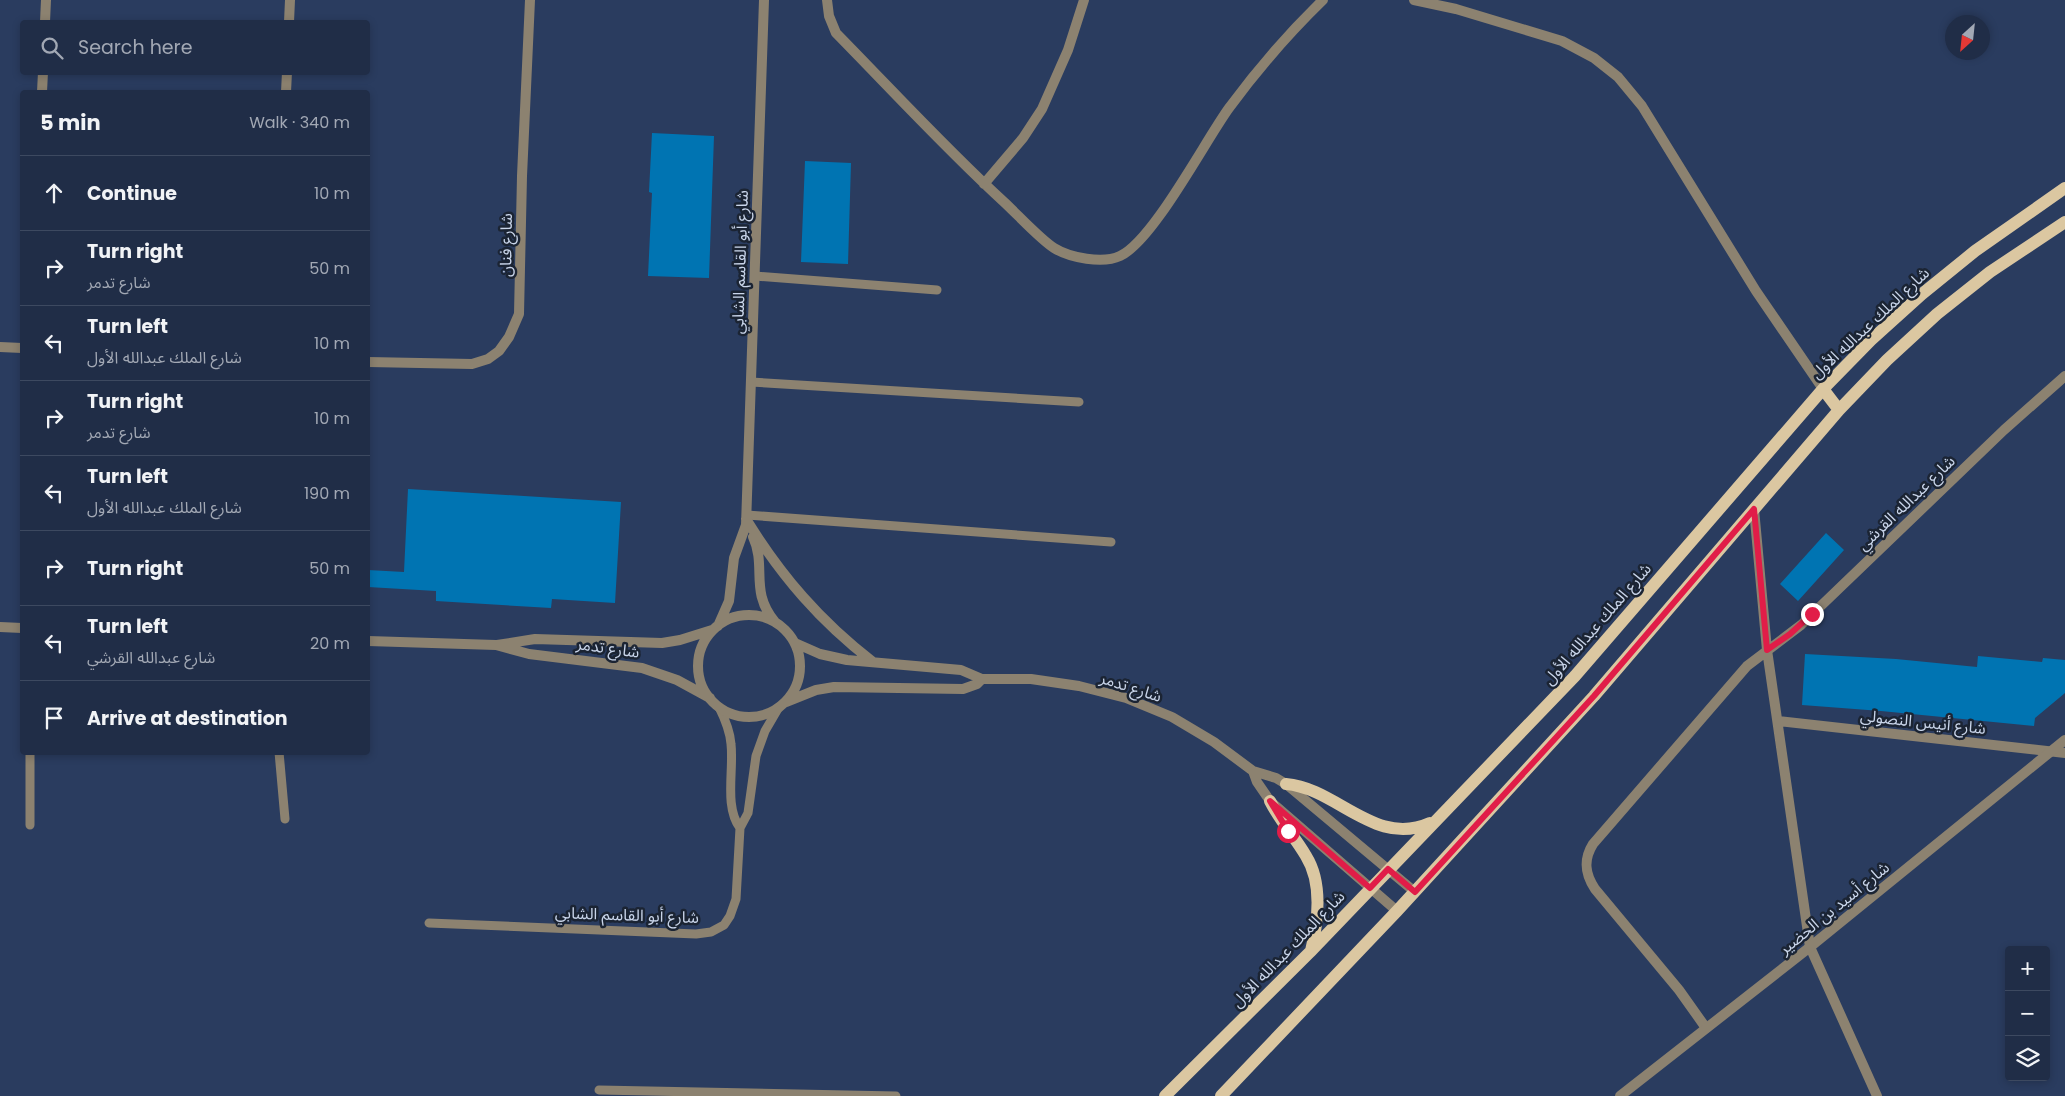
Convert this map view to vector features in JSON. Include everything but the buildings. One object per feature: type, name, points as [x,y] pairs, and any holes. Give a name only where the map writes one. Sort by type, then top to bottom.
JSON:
[{"type":"main road","name":"شارع الملك عبدالله الأول","points":[[1166,1096],[1310,952],[1575,676],[1823,389],[1871,340],[1922,294],[1975,251],[2065,188]]},
{"type":"main road","points":[[1221,1096],[1415,892],[1594,696],[1839,410],[1886,360],[1937,314],[1990,272],[2065,222]]},
{"type":"main road","points":[[1823,389],[1839,410]]},
{"type":"main road","points":[[1286,784],[1307,788],[1368,822],[1384,828],[1407,829],[1424,826],[1434,821]]},
{"type":"main road","points":[[1270,801],[1281,821],[1307,858],[1312,871],[1316,887],[1317,912],[1310,952]]},
{"type":"street","points":[[45,20],[46,0]]},
{"type":"street","points":[[289,20],[290,0]]},
{"type":"street","name":"شارع فنان","points":[[370,362],[472,364],[488,359],[499,351],[509,337],[519,314],[530,0]]},
{"type":"street","name":"شارع أبو القاسم الشابي","points":[[717,627],[729,601],[734,558],[746,520],[764,0]]},
{"type":"street","points":[[827,0],[829,16],[836,34],[984,184],[1054,248],[1073,256],[1095,260],[1119,257],[1134,245],[1156,219],[1229,108],[1298,24],[1323,0]]},
{"type":"street","points":[[984,184],[1024,138],[1042,109],[1068,50],[1084,0]]},
{"type":"street","points":[[1414,0],[1456,9],[1562,42],[1594,58],[1618,77],[1642,106],[1756,291],[1823,389]]},
{"type":"street","points":[[42,90],[43,75]]},
{"type":"street","points":[[286,90],[287,75]]},
{"type":"street","points":[[0,347],[20,348]]},
{"type":"street","name":"شارع عبدالله القرشي","points":[[1706,1028],[1679,990],[1595,889],[1587,876],[1586,859],[1593,844],[1738,676],[1767,650],[1800,625],[2004,430],[2065,376]]},
{"type":"street","points":[[1754,509],[1767,650],[1810,947],[1877,1096]]},
{"type":"street","points":[[746,520],[782,573],[803,598],[848,643],[874,663]]},
{"type":"street","name":"شارع أبو القاسم الشابي","points":[[746,520],[756,542],[762,601],[775,622]]},
{"type":"street","points":[[746,615],[760,616],[775,622],[795,642],[799,656],[800,671],[797,685],[790,697],[781,706],[765,714],[749,717],[734,714],[719,707],[710,698],[702,684],[699,670],[700,654],[705,640],[717,627],[731,618],[746,615]]},
{"type":"street","points":[[0,627],[20,628]]},
{"type":"street","name":"شارع تدمر","points":[[370,640],[496,645],[535,639],[662,643],[680,640],[717,627]]},
{"type":"street","name":"شارع تدمر","points":[[795,642],[833,658],[960,670],[982,679],[1031,679],[1079,686],[1126,698],[1172,717],[1214,742],[1253,771],[1276,778],[1286,784],[1415,892]]},
{"type":"street","name":"شارع تدمر","points":[[496,645],[529,654],[642,668],[677,680],[710,698]]},
{"type":"street","name":"شارع تدمر","points":[[781,706],[808,693],[834,686],[963,689],[977,684],[982,679]]},
{"type":"street","name":"شارع أنيس النصولي","points":[[1778,721],[2065,753]]},
{"type":"street","name":"شارع أسيد بن الحضير","points":[[1620,1096],[1810,947],[2065,740]]},
{"type":"street","name":"شارع تدمر","points":[[1253,771],[1257,782],[1270,801],[1397,911]]},
{"type":"lane","points":[[755,276],[937,290]]},
{"type":"lane","points":[[751,382],[1078,402]]},
{"type":"lane","points":[[746,520],[1112,542]]},
{"type":"lane","name":"شارع أبو القاسم الشابي","points":[[429,923],[696,934],[711,932],[724,925],[730,916],[736,899],[740,828],[748,813],[759,743],[781,706]]},
{"type":"lane","name":"شارع أبو القاسم الشابي","points":[[719,707],[727,723],[731,741],[732,812],[740,828]]},
{"type":"lane","points":[[30,755],[30,825]]},
{"type":"lane","points":[[279,755],[285,819]]},
{"type":"lane","points":[[599,1090],[896,1096]]},
{"type":"lane","points":[[1158,1096],[1166,1096]]},
{"type":"route","points":[[1288,831],[1270,801],[1370,888],[1388,869],[1415,892],[1594,696],[1754,509],[1767,650],[1790,634],[1812,614]]}]
